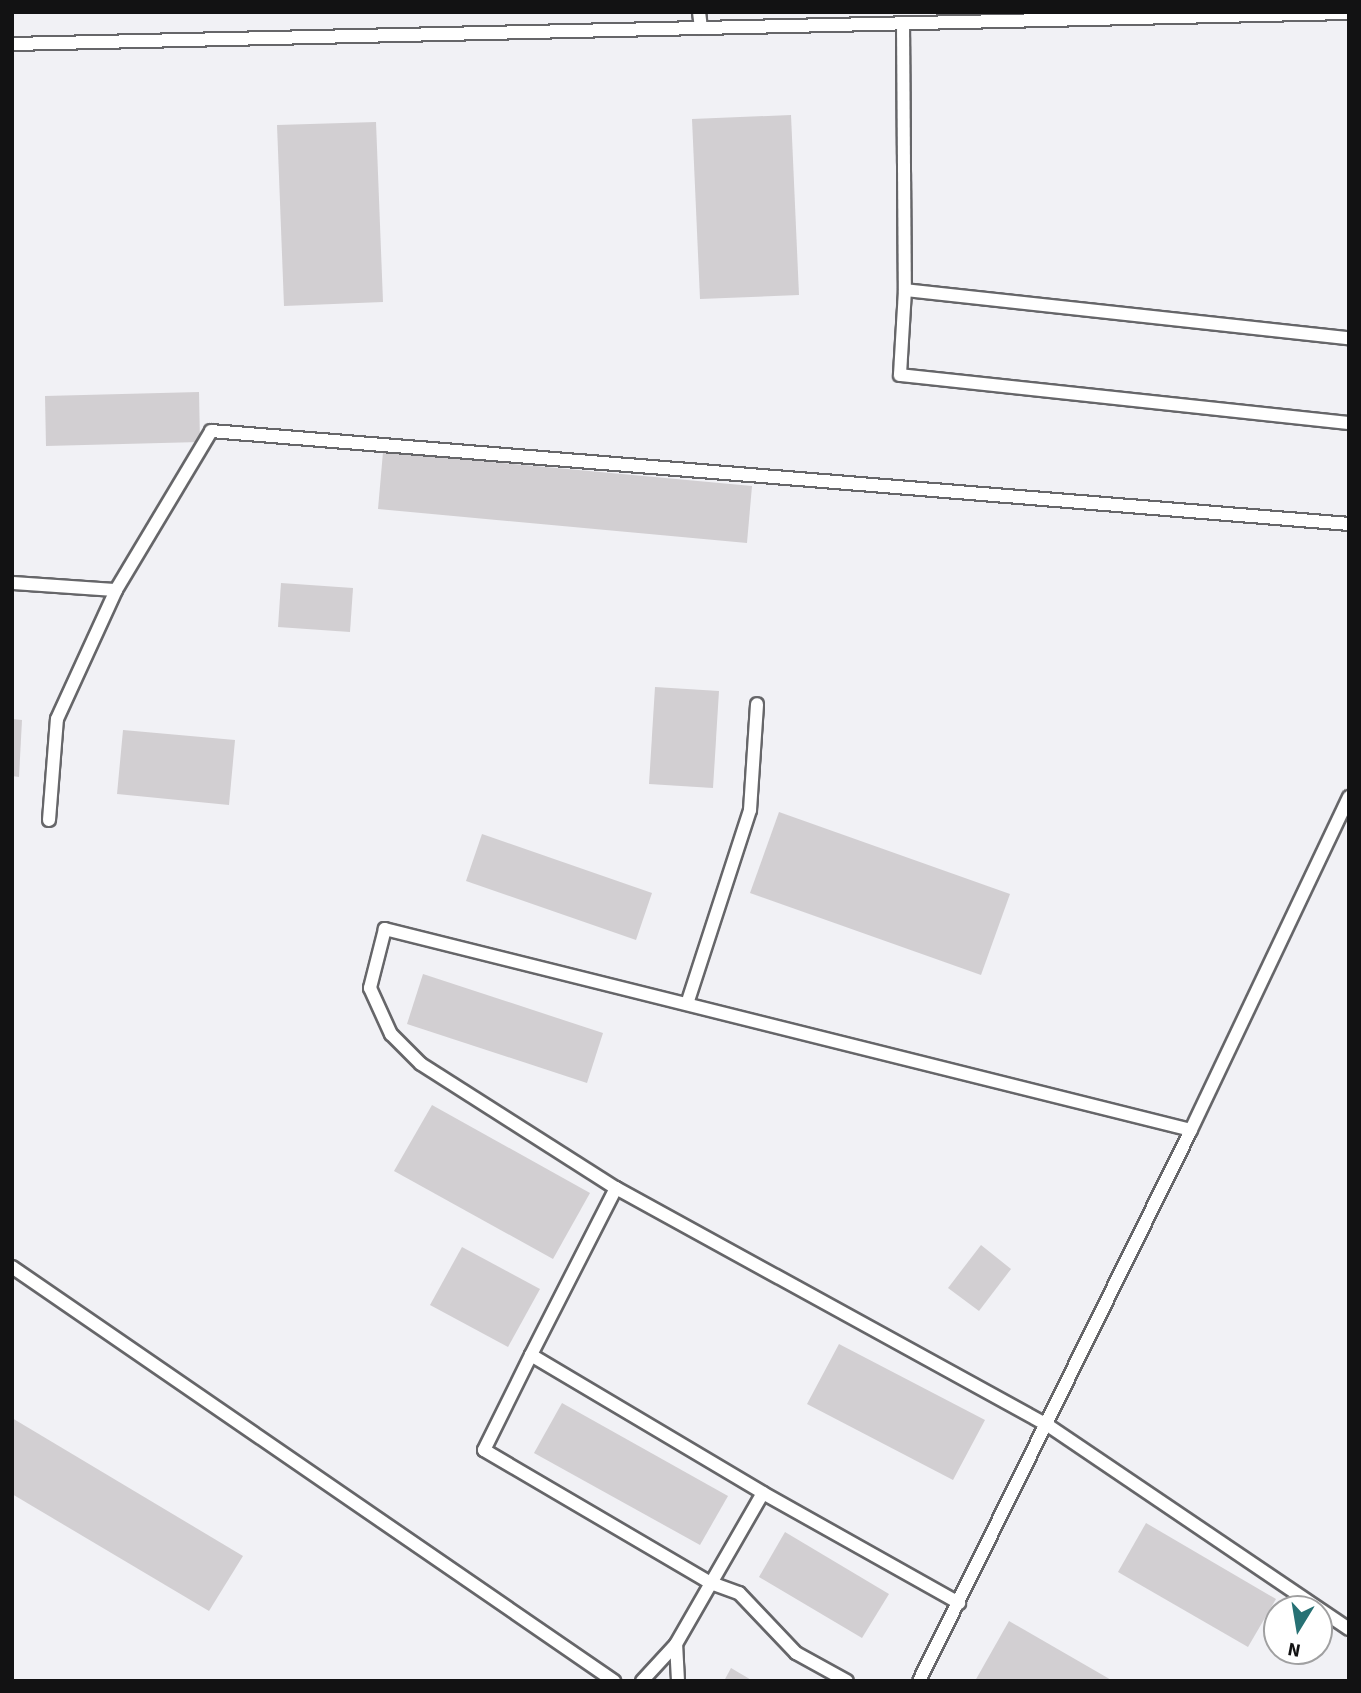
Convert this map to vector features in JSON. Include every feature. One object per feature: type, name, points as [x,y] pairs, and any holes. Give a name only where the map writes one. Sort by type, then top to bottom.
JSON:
[{"type":"lane","points":[[699,12],[701,28]]},
{"type":"lane","points":[[12,44],[1349,13]]},
{"type":"lane","points":[[904,24],[905,290],[900,375],[1349,423]]},
{"type":"lane","points":[[905,290],[1349,338]]},
{"type":"lane","points":[[49,820],[57,719],[116,590],[211,431],[1349,524]]},
{"type":"lane","points":[[12,583],[116,590]]},
{"type":"lane","points":[[687,1004],[750,810],[757,704]]},
{"type":"lane","points":[[919,1681],[1049,1426],[1349,797]]},
{"type":"lane","points":[[1191,1130],[385,929],[370,988],[390,1034],[421,1064],[616,1188],[1049,1426],[1349,1629]]},
{"type":"lane","points":[[616,1188],[484,1450],[711,1583],[739,1593],[796,1653],[847,1681]]},
{"type":"lane","points":[[12,1267],[614,1681]]},
{"type":"lane","points":[[531,1355],[763,1493],[959,1602]]},
{"type":"lane","points":[[642,1681],[676,1644],[763,1493]]},
{"type":"lane","points":[[676,1644],[678,1681]]},
{"type":"building","points":[[791,115],[799,295],[700,299],[692,119]]},
{"type":"building","points":[[376,122],[383,302],[284,306],[277,125]]},
{"type":"building","points":[[199,392],[200,442],[46,446],[45,396]]},
{"type":"building","points":[[383,452],[752,486],[747,543],[378,509]]},
{"type":"building","points":[[281,583],[353,588],[350,632],[278,627]]},
{"type":"building","points":[[655,687],[719,691],[713,788],[649,784]]},
{"type":"building","points":[[12,719],[22,720],[19,777],[12,776]]},
{"type":"building","points":[[123,730],[235,740],[229,805],[117,794]]},
{"type":"building","points":[[779,812],[1010,894],[981,975],[750,893]]},
{"type":"building","points":[[482,834],[652,893],[636,940],[466,881]]},
{"type":"building","points":[[423,974],[603,1033],[587,1083],[407,1024]]},
{"type":"building","points":[[432,1105],[590,1193],[553,1259],[394,1171]]},
{"type":"building","points":[[981,1245],[1011,1269],[979,1311],[948,1288]]},
{"type":"building","points":[[462,1247],[540,1289],[508,1347],[430,1305]]},
{"type":"building","points":[[839,1344],[985,1420],[953,1480],[807,1404]]},
{"type":"building","points":[[562,1403],[728,1496],[700,1545],[534,1453]]},
{"type":"building","points":[[12,1418],[243,1556],[209,1611],[12,1494]]},
{"type":"building","points":[[1146,1523],[1269,1595],[1263,1595],[1263,1621],[1248,1647],[1118,1572]]},
{"type":"building","points":[[785,1532],[889,1594],[862,1638],[759,1577]]},
{"type":"building","points":[[1009,1621],[1113,1681],[975,1681]]},
{"type":"building","points":[[731,1668],[753,1681],[724,1681]]}]
